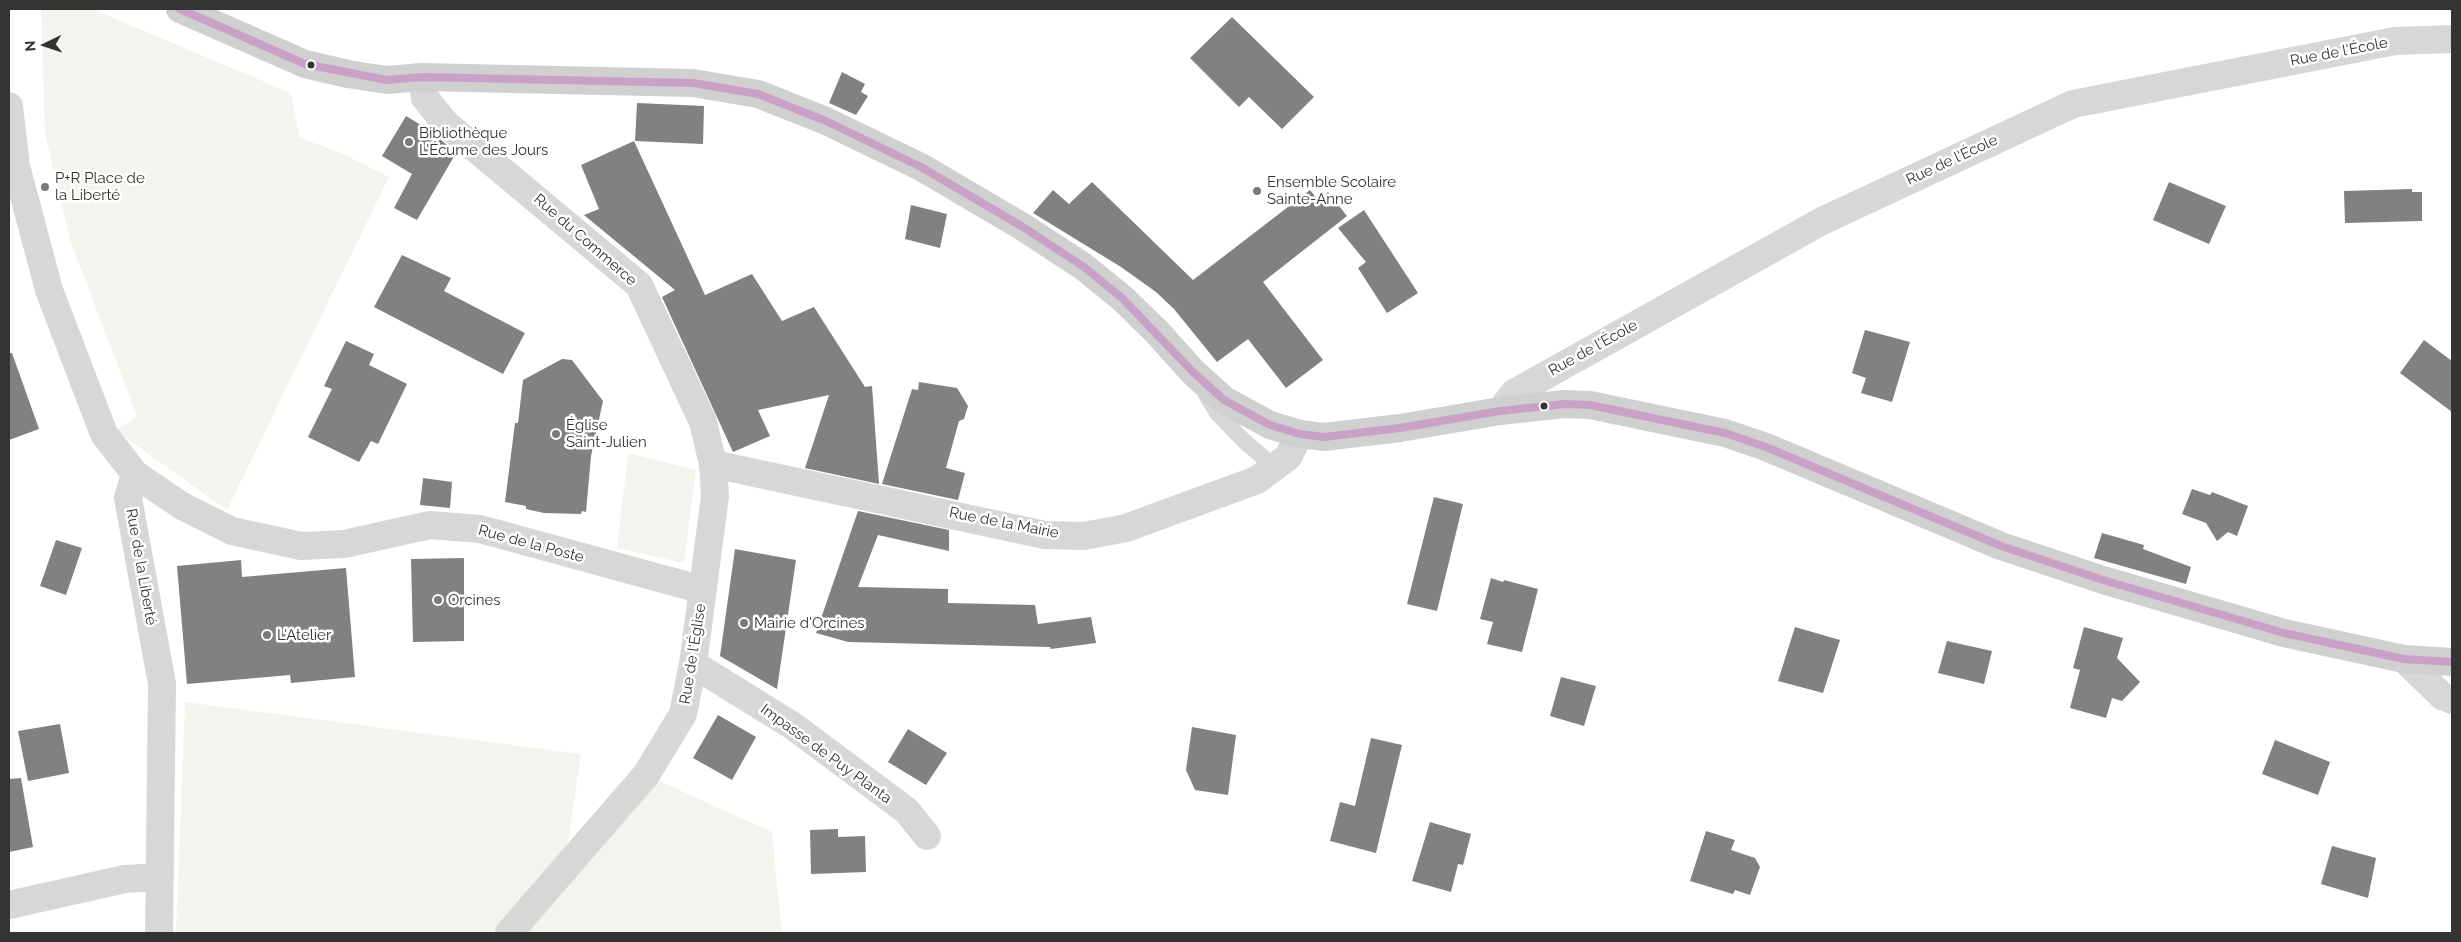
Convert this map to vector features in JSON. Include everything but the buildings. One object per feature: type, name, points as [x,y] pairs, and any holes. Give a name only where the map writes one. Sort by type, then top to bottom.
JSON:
[{"type":"main road","points":[[180,9],[305,64],[348,74],[387,80],[422,77],[693,83],[758,94],[826,122],[921,167],[1023,227],[1084,267],[1122,298],[1156,331],[1193,372],[1224,400],[1270,425],[1300,434],[1324,437],[1400,428],[1500,411],[1564,404],[1590,405],[1725,434],[1802,461],[2001,546],[2104,580],[2284,633],[2404,659],[2452,662]]},
{"type":"street","name":"Rue de l'École","points":[[1500,411],[1514,393],[1822,221],[2073,104],[2395,41],[2452,39]]},
{"type":"street","name":"Rue du Commerce","points":[[422,77],[426,98],[446,124],[639,285],[703,422],[713,464]]},
{"type":"street","points":[[9,106],[16,166],[50,290],[104,434],[135,474]]},
{"type":"street","name":"Rue de la Mairie","points":[[713,464],[1045,534],[1084,536],[1126,528],[1257,480],[1288,457],[1300,434]]},
{"type":"street","name":"Rue de l'Église","points":[[509,933],[646,775],[683,714],[693,664],[716,496],[713,464]]},
{"type":"street","name":"Rue de la Poste","points":[[135,474],[182,506],[232,531],[300,546],[344,544],[430,525],[480,529],[703,590]]},
{"type":"street","name":"Rue de la Liberté","points":[[135,474],[128,498],[162,684],[158,933]]},
{"type":"street","points":[[2404,659],[2442,696],[2452,700]]},
{"type":"street","name":"Impasse de Puy Planta","points":[[693,664],[794,726],[907,811],[926,836]]},
{"type":"street","points":[[9,905],[125,879],[160,877]]},
{"type":"lane","points":[[1193,372],[1217,413],[1275,467]]},
{"type":"shaded area","points":[[41,9],[92,9],[291,93],[300,138],[339,152],[389,177],[227,510],[116,431],[137,416],[70,240],[45,133]]},
{"type":"shaded area","points":[[628,453],[696,470],[684,563],[617,548]]},
{"type":"shaded area","points":[[185,702],[581,754],[566,856],[497,933],[176,933]]},
{"type":"shaded area","points":[[646,775],[772,832],[782,933],[509,933]]},
{"type":"transit line","points":[[180,9],[305,64],[387,80],[422,77],[693,83],[758,94],[826,121],[921,167],[1023,227],[1084,267],[1122,298],[1193,372],[1224,400],[1270,425],[1300,434],[1324,437],[1400,428],[1500,411],[1564,404],[1590,405],[1725,433],[1766,447],[2001,546],[2103,580],[2284,633],[2404,659],[2452,662]]},
{"type":"place","name":"Bibliothèque L'Écume des Jours","points":[[409,142]]},
{"type":"place","name":"P+R Place de la Liberté","points":[[45,187]]},
{"type":"place","name":"Ensemble Scolaire Sainte-Anne","points":[[1257,191]]},
{"type":"place","name":"Église Saint-Julien","points":[[556,434]]},
{"type":"place","name":"Orcines","points":[[438,600]]},
{"type":"place","name":"Mairie d'Orcines","points":[[744,623]]},
{"type":"place","name":"L'Atelier","points":[[267,635]]}]
